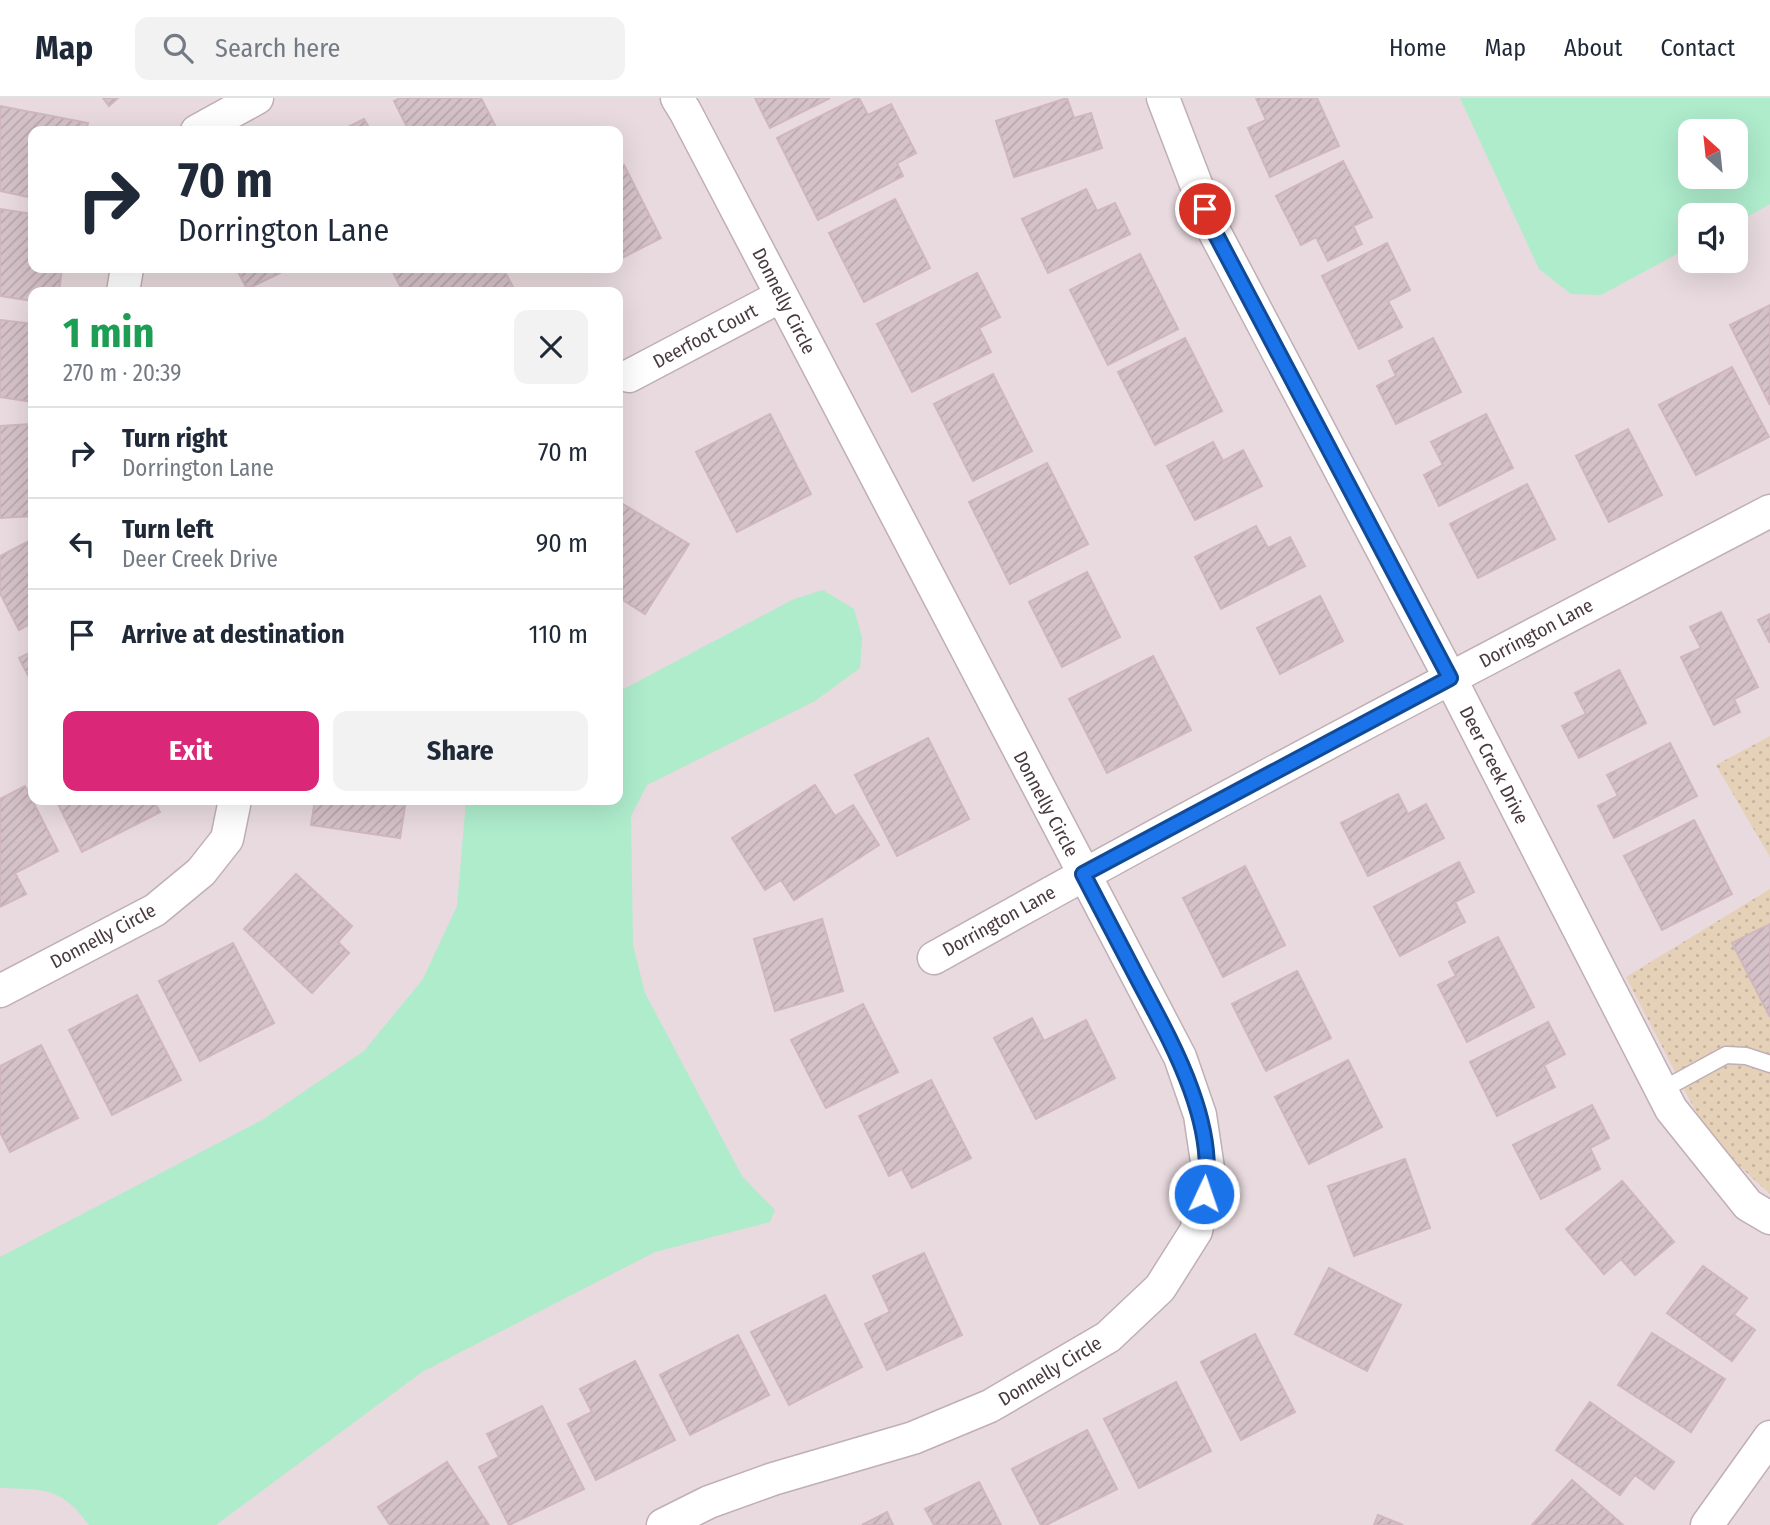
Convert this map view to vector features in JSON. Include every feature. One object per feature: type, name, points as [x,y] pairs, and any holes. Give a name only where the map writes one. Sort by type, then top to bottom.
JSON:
[{"type":"street","points":[[206,126],[257,98]]},
{"type":"street","name":"Donnelly Circle","points":[[663,1525],[709,1502],[773,1479],[913,1438],[990,1406],[1108,1336],[1160,1288],[1196,1231],[1209,1175],[1200,1115],[1180,1057],[677,98]]},
{"type":"street","name":"Deer Creek Drive","points":[[1163,98],[1214,231],[1450,678],[1671,1109],[1748,1205],[1770,1218]]},
{"type":"street","name":"Deerfoot Court","points":[[629,376],[782,296]]},
{"type":"street","name":"Dorrington Lane","points":[[934,958],[1083,874],[1770,511]]},
{"type":"street","name":"Donnelly Circle","points":[[0,991],[155,910],[201,872],[227,839],[234,805]]},
{"type":"street","points":[[1707,1525],[1770,1437]]},
{"type":"lane","points":[[1662,1090],[1726,1055],[1746,1056],[1770,1064]]},
{"type":"shaded area","points":[[0,98],[1770,98],[1770,1525],[0,1525]]},
{"type":"shaded area","points":[[1460,98],[1770,98],[1770,204],[1748,216],[1748,203],[1678,203],[1678,253],[1601,295],[1571,294],[1539,269]]},
{"type":"shaded area","points":[[823,590],[854,609],[862,637],[860,668],[815,701],[647,785],[631,816],[633,945],[645,993],[742,1176],[775,1210],[770,1222],[655,1252],[422,1372],[216,1525],[89,1525],[79,1512],[60,1497],[40,1490],[0,1488],[0,1257],[262,1120],[364,1051],[423,979],[457,906],[466,805],[623,805],[623,689],[794,599]]},
{"type":"shaded area","points":[[1770,736],[1770,857],[1716,765]]},
{"type":"shaded area","points":[[1770,889],[1770,1194],[1710,1139],[1626,977]]},
{"type":"building","points":[[103,98],[118,98],[109,106]]},
{"type":"building","points":[[400,98],[481,98],[495,126],[406,126],[394,101]]},
{"type":"building","points":[[755,98],[830,98],[770,128]]},
{"type":"building","points":[[859,98],[868,115],[891,104],[916,153],[897,163],[903,176],[818,220],[777,138]]},
{"type":"building","points":[[1067,98],[1074,118],[1091,113],[1102,148],[1014,177],[996,121]]},
{"type":"building","points":[[1256,98],[1317,98],[1339,146],[1270,177],[1248,128],[1266,120]]},
{"type":"building","points":[[0,106],[88,123],[87,126],[28,126],[28,197],[0,191]]},
{"type":"building","points":[[364,119],[368,126],[350,126]]},
{"type":"building","points":[[1343,161],[1372,217],[1353,226],[1362,244],[1328,261],[1316,237],[1301,245],[1276,196]]},
{"type":"building","points":[[623,166],[661,238],[623,257]]},
{"type":"building","points":[[1086,189],[1097,211],[1115,203],[1130,234],[1048,273],[1022,219]]},
{"type":"building","points":[[895,199],[930,268],[864,302],[829,233]]},
{"type":"building","points":[[0,209],[28,213],[28,273],[61,273],[60,287],[28,287],[28,300],[0,296]]},
{"type":"building","points":[[1387,243],[1410,290],[1388,301],[1402,327],[1359,349],[1322,276]]},
{"type":"building","points":[[1140,254],[1178,329],[1108,365],[1070,290]]},
{"type":"building","points":[[239,273],[280,273],[251,287],[246,287]]},
{"type":"building","points":[[394,273],[506,273],[513,287],[400,287]]},
{"type":"building","points":[[977,273],[1000,317],[979,328],[991,352],[912,392],[877,324]]},
{"type":"building","points":[[1770,305],[1770,405],[1730,325]]},
{"type":"building","points":[[0,320],[28,323],[28,401],[0,397]]},
{"type":"building","points":[[1185,338],[1222,411],[1155,445],[1118,372]]},
{"type":"building","points":[[1433,338],[1461,392],[1396,424],[1377,386],[1396,376],[1389,361]]},
{"type":"building","points":[[1732,367],[1769,437],[1696,475],[1659,405]]},
{"type":"building","points":[[993,374],[1032,451],[973,481],[934,404]]},
{"type":"building","points":[[770,414],[811,494],[737,532],[696,452]]},
{"type":"building","points":[[1486,414],[1513,468],[1439,506],[1424,475],[1443,465],[1431,442]]},
{"type":"building","points":[[28,424],[28,516],[0,518],[0,426]]},
{"type":"building","points":[[1628,429],[1662,495],[1609,522],[1576,456]]},
{"type":"building","points":[[1213,442],[1223,461],[1243,450],[1262,486],[1195,520],[1167,466]]},
{"type":"building","points":[[1047,463],[1088,544],[1010,584],[969,502]]},
{"type":"building","points":[[1527,484],[1555,539],[1478,578],[1450,524]]},
{"type":"building","points":[[623,504],[689,544],[645,614],[623,600]]},
{"type":"building","points":[[1256,526],[1268,548],[1290,537],[1305,566],[1221,609],[1195,557]]},
{"type":"building","points":[[28,542],[28,625],[19,630],[0,593],[0,556]]},
{"type":"building","points":[[1087,572],[1120,637],[1062,667],[1029,602]]},
{"type":"building","points":[[1320,596],[1343,641],[1280,674],[1257,628]]},
{"type":"building","points":[[1721,612],[1758,687],[1734,699],[1740,712],[1714,725],[1681,657],[1701,648],[1690,627]]},
{"type":"building","points":[[1770,614],[1770,643],[1758,620]]},
{"type":"building","points":[[28,654],[28,675],[19,658]]},
{"type":"building","points":[[1153,656],[1191,730],[1107,773],[1069,699]]},
{"type":"building","points":[[1619,670],[1646,723],[1579,758],[1562,726],[1586,714],[1575,693]]},
{"type":"building","points":[[928,738],[969,819],[897,856],[855,775]]},
{"type":"building","points":[[1670,743],[1697,796],[1614,838],[1598,806],[1618,796],[1607,775]]},
{"type":"building","points":[[815,785],[835,816],[853,805],[879,845],[794,900],[781,880],[765,890],[732,838]]},
{"type":"building","points":[[25,786],[28,805],[35,805],[58,851],[15,873],[26,894],[0,907],[0,799]]},
{"type":"building","points":[[1398,794],[1408,814],[1426,804],[1444,838],[1368,876],[1341,823]]},
{"type":"building","points":[[58,805],[156,805],[160,812],[82,852]]},
{"type":"building","points":[[314,805],[405,805],[400,838],[311,825]]},
{"type":"building","points":[[1694,820],[1732,894],[1662,930],[1624,856]]},
{"type":"building","points":[[1459,862],[1474,892],[1455,902],[1465,922],[1400,956],[1374,907]]},
{"type":"building","points":[[1245,866],[1285,945],[1223,977],[1183,898]]},
{"type":"building","points":[[296,874],[352,926],[338,942],[349,953],[312,993],[244,929]]},
{"type":"building","points":[[822,919],[843,991],[775,1011],[754,939]]},
{"type":"building","points":[[1770,924],[1770,1017],[1732,943]]},
{"type":"building","points":[[1498,937],[1534,1007],[1467,1042],[1438,985],[1456,976],[1449,962]]},
{"type":"building","points":[[233,943],[274,1023],[200,1061],[159,981]]},
{"type":"building","points":[[1297,971],[1331,1038],[1266,1071],[1232,1004]]},
{"type":"building","points":[[137,995],[181,1080],[112,1115],[69,1030]]},
{"type":"building","points":[[863,1004],[898,1072],[826,1108],[791,1040]]},
{"type":"building","points":[[1032,1018],[1044,1041],[1086,1020],[1115,1078],[1036,1119],[994,1038]]},
{"type":"building","points":[[1548,1022],[1565,1054],[1544,1065],[1555,1087],[1497,1116],[1470,1062]]},
{"type":"building","points":[[41,1045],[78,1118],[10,1152],[0,1132],[0,1066]]},
{"type":"building","points":[[1348,1060],[1382,1127],[1309,1164],[1275,1097]]},
{"type":"building","points":[[931,1080],[971,1158],[912,1188],[902,1169],[889,1176],[859,1116]]},
{"type":"building","points":[[1592,1105],[1609,1138],[1590,1148],[1600,1169],[1541,1199],[1513,1145]]},
{"type":"building","points":[[1405,1159],[1430,1228],[1354,1256],[1328,1186]]},
{"type":"building","points":[[1622,1181],[1674,1242],[1635,1275],[1621,1259],[1604,1274],[1566,1229]]},
{"type":"building","points":[[924,1253],[962,1335],[887,1370],[865,1324],[890,1312],[873,1276]]},
{"type":"building","points":[[1703,1266],[1747,1298],[1734,1315],[1755,1330],[1732,1361],[1667,1313]]},
{"type":"building","points":[[1329,1268],[1401,1305],[1367,1371],[1295,1334]]},
{"type":"building","points":[[825,1295],[862,1367],[789,1405],[751,1332]]},
{"type":"building","points":[[1652,1333],[1725,1379],[1691,1432],[1618,1385]]},
{"type":"building","points":[[1255,1334],[1295,1412],[1241,1440],[1201,1362]]},
{"type":"building","points":[[738,1335],[769,1395],[690,1435],[660,1375]]},
{"type":"building","points":[[635,1361],[675,1440],[596,1480],[568,1424],[592,1412],[580,1389]]},
{"type":"building","points":[[1176,1382],[1211,1451],[1139,1488],[1104,1419]]},
{"type":"building","points":[[1590,1402],[1674,1462],[1654,1489],[1635,1475],[1620,1495],[1556,1450]]},
{"type":"building","points":[[542,1406],[584,1489],[509,1525],[479,1467],[499,1457],[487,1434]]},
{"type":"building","points":[[1087,1430],[1117,1489],[1046,1525],[1041,1525],[1012,1469]]},
{"type":"building","points":[[447,1462],[489,1525],[390,1525],[378,1507]]},
{"type":"building","points":[[1572,1480],[1623,1525],[1532,1525]]},
{"type":"building","points":[[979,1482],[1001,1525],[934,1525],[925,1509]]},
{"type":"building","points":[[887,1512],[893,1525],[862,1525]]},
{"type":"building","points":[[1378,1515],[1403,1525],[1374,1525]]},
{"type":"route","points":[[1204,1194],[1209,1175],[1200,1115],[1180,1057],[1083,874],[1450,678],[1214,231],[1205,209]]}]
